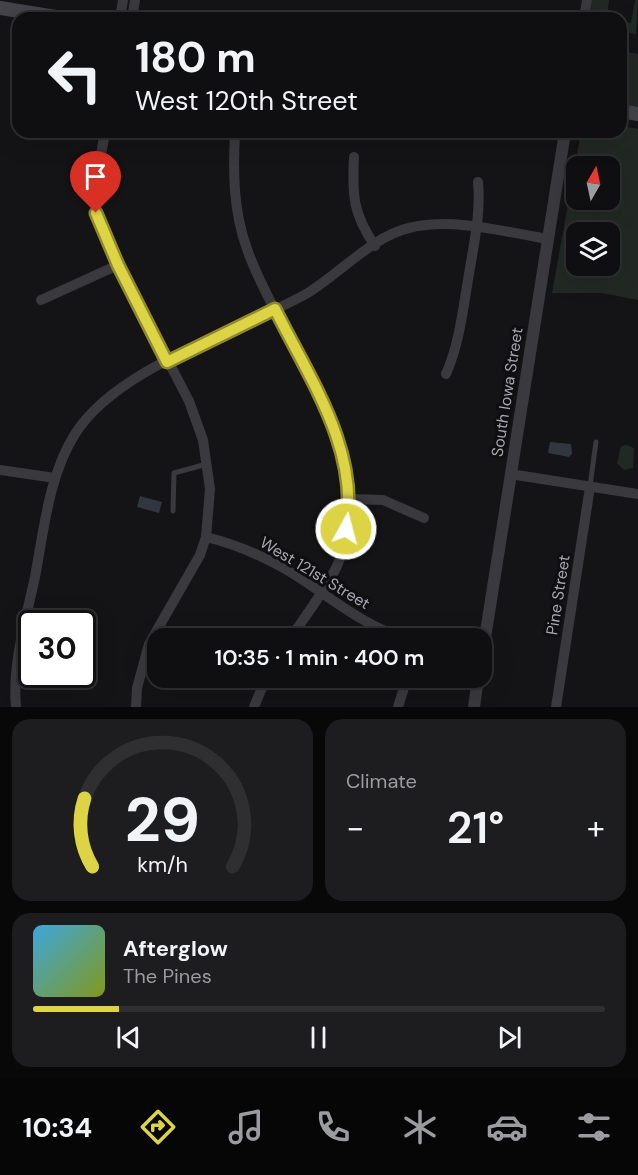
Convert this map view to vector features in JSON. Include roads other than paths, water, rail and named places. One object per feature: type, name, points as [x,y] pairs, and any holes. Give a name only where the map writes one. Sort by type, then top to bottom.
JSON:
[{"type":"main road","points":[[0,8],[25,12]]},
{"type":"street","points":[[104,138],[95,188],[96,213],[118,265],[189,401],[199,426],[210,489],[206,537],[200,555],[149,644],[137,688],[136,707]]},
{"type":"street","points":[[235,138],[235,203],[246,248],[341,446],[350,499],[340,555],[320,593],[297,628]]},
{"type":"street","name":"South Iowa Street","points":[[486,628],[564,138]]},
{"type":"street","points":[[354,157],[353,186],[356,212],[375,246]]},
{"type":"street","points":[[446,374],[457,349],[477,228],[480,201],[478,182]]},
{"type":"street","points":[[16,707],[19,654],[55,478],[70,442],[87,418],[118,390],[167,362],[316,287],[375,246],[405,229],[440,223],[548,239]]},
{"type":"street","points":[[41,300],[118,265]]},
{"type":"street","points":[[0,470],[55,478]]},
{"type":"street","points":[[510,474],[638,494]]},
{"type":"street","name":"Pine Street","points":[[556,707],[590,487]]},
{"type":"street","points":[[350,499],[383,500],[424,518]]},
{"type":"street","name":"West 121st Street","points":[[206,537],[253,552],[289,571],[320,593],[381,628]]},
{"type":"street","points":[[255,707],[262,688]]},
{"type":"street","points":[[398,707],[404,688]]},
{"type":"street","points":[[474,707],[477,688]]},
{"type":"lane","points":[[590,487],[596,442]]},
{"type":"lane","points":[[173,511],[174,472],[207,464]]}]
